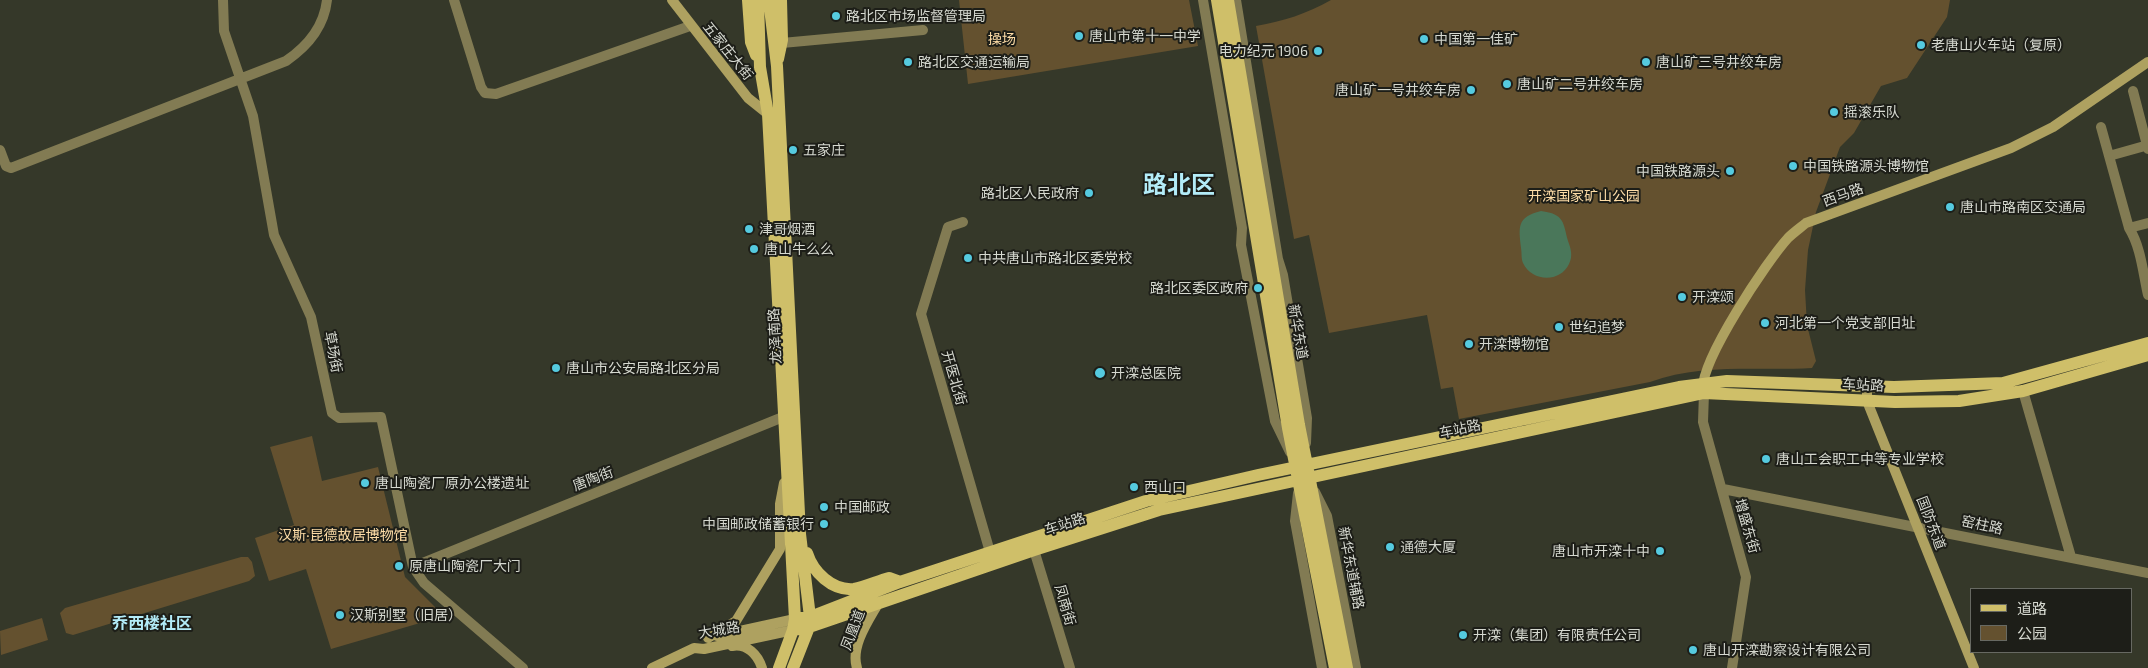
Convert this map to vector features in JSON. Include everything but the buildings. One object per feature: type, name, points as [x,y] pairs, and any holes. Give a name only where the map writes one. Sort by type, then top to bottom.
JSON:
[{"type":"main road","points":[[748,0],[751,42],[760,67]]},
{"type":"main road","name":"龙泽南路","points":[[758,0],[760,67],[768,114],[794,624],[779,668]]},
{"type":"main road","name":"龙泽南路","points":[[769,0],[777,66],[800,534],[809,622],[793,668]]},
{"type":"main road","points":[[777,66],[782,43],[781,0]]},
{"type":"main road","name":"新华东道","points":[[1217,0],[1288,428],[1303,473],[1347,668]]},
{"type":"main road","name":"新华东道","points":[[1228,0],[1335,668]]},
{"type":"main road","name":"车站路","points":[[809,622],[900,582],[1146,501],[1303,473],[1703,388],[1726,381],[1938,387],[2003,383],[2148,343]]},
{"type":"main road","name":"车站路","points":[[1703,388],[1867,401],[1959,401],[2023,391],[2148,355]]},
{"type":"main road","name":"车站路","points":[[794,624],[809,622],[879,602],[1159,510],[1303,473]]},
{"type":"main road","points":[[800,534],[815,571],[832,583],[854,589],[888,578],[900,582]]},
{"type":"street","points":[[223,0],[224,31],[240,79]]},
{"type":"street","points":[[0,150],[6,166],[11,168],[286,61],[301,51],[324,20],[328,0]]},
{"type":"street","points":[[454,0],[481,87],[485,93],[496,94],[690,26]]},
{"type":"street","name":"五家庄大街","points":[[672,0],[690,26],[748,98],[768,114]]},
{"type":"street","name":"新华东道辅路","points":[[1203,0],[1242,228],[1241,245],[1275,421],[1327,516],[1356,668]]},
{"type":"street","points":[[1236,0],[1278,259],[1283,275],[1307,418],[1303,473],[1295,522],[1322,668]]},
{"type":"street","points":[[782,43],[923,30]]},
{"type":"street","name":"西马路","points":[[1703,388],[1715,350],[1734,316],[1788,238],[1806,223],[2011,148],[2053,127],[2148,62]]},
{"type":"street","name":"草场街","points":[[240,79],[253,116],[274,236],[311,317],[332,413],[339,418],[381,417],[413,567],[424,583],[523,668]]},
{"type":"street","points":[[2109,156],[2148,147],[2133,91]]},
{"type":"street","points":[[2101,127],[2129,228],[2137,245],[2148,295]]},
{"type":"street","name":"开医北街","points":[[963,222],[948,227],[921,314],[990,552]]},
{"type":"street","points":[[2129,228],[2148,223]]},
{"type":"street","name":"国防东道","points":[[1867,386],[1867,401],[1974,668]]},
{"type":"street","name":"增盛东街","points":[[1703,388],[1703,422],[1746,577],[1732,668]]},
{"type":"street","points":[[2023,391],[2071,557]]},
{"type":"street","name":"唐陶街","points":[[413,567],[784,417]]},
{"type":"street","points":[[699,649],[708,638],[736,621],[780,549],[780,504],[786,474]]},
{"type":"street","name":"窑柱路","points":[[1723,489],[2148,572]]},
{"type":"street","name":"凤南街","points":[[1034,550],[1070,668]]},
{"type":"street","name":"凤凰道","points":[[857,668],[856,653],[866,624],[879,602]]},
{"type":"street","points":[[708,638],[794,624]]},
{"type":"street","name":"大城路","points":[[652,668],[699,649],[794,624]]},
{"type":"street","points":[[699,649],[737,645],[747,648],[755,654],[762,668]]},
{"type":"green space","name":"操场","points":[[959,0],[1189,0],[1198,46],[968,84]]},
{"type":"green space","name":"开滦国家矿山公园","points":[[1331,0],[1950,0],[1947,17],[1907,78],[1881,86],[1854,133],[1840,147],[1816,212],[1808,250],[1805,290],[1807,325],[1816,361],[1812,368],[1730,369],[1689,372],[1650,382],[1459,419],[1453,387],[1441,389],[1427,315],[1329,333],[1309,235],[1294,239],[1256,26],[1295,16]]},
{"type":"green space","name":"汉斯·昆德故居博物馆","points":[[312,436],[322,481],[378,467],[405,577],[444,616],[331,649],[306,569],[269,581],[255,538],[294,525],[270,447]]},
{"type":"green space","points":[[241,557],[248,557],[252,562],[255,576],[249,581],[73,635],[66,633],[60,613],[65,608]]},
{"type":"green space","points":[[42,618],[48,640],[1,655],[0,631]]},
{"type":"shaded area","points":[[1541,211],[1555,214],[1562,220],[1571,250],[1571,258],[1565,270],[1559,275],[1546,278],[1533,274],[1523,263],[1520,235],[1523,220],[1533,213]]},
{"type":"place","name":"路北区市场监督管理局","points":[[836,16]]},
{"type":"place","name":"唐山市第十一中学","points":[[1079,36]]},
{"type":"place","name":"中国第一佳矿","points":[[1424,39]]},
{"type":"place","name":"老唐山火车站（复原）","points":[[1921,45]]},
{"type":"place","name":"电力纪元 1906","points":[[1318,51]]},
{"type":"place","name":"路北区交通运输局","points":[[908,62]]},
{"type":"place","name":"唐山矿三号井绞车房","points":[[1646,62]]},
{"type":"place","name":"唐山矿二号井绞车房","points":[[1507,84]]},
{"type":"place","name":"唐山矿一号井绞车房","points":[[1471,90]]},
{"type":"place","name":"摇滚乐队","points":[[1834,112]]},
{"type":"place","name":"五家庄","points":[[793,150]]},
{"type":"place","name":"中国铁路源头博物馆","points":[[1793,166]]},
{"type":"place","name":"中国铁路源头","points":[[1730,171]]},
{"type":"place","name":"路北区人民政府","points":[[1089,193]]},
{"type":"place","name":"唐山市路南区交通局","points":[[1950,207]]},
{"type":"place","name":"津哥烟酒","points":[[749,229]]},
{"type":"place","name":"唐山牛么么","points":[[754,249]]},
{"type":"place","name":"中共唐山市路北区委党校","points":[[968,258]]},
{"type":"place","name":"路北区委区政府","points":[[1258,288]]},
{"type":"place","name":"开滦颂","points":[[1682,297]]},
{"type":"place","name":"河北第一个党支部旧址","points":[[1765,323]]},
{"type":"place","name":"世纪追梦","points":[[1559,327]]},
{"type":"place","name":"开滦博物馆","points":[[1469,344]]},
{"type":"place","name":"唐山市公安局路北区分局","points":[[556,368]]},
{"type":"place","name":"开滦总医院","points":[[1100,373]]},
{"type":"place","name":"唐山工会职工中等专业学校","points":[[1766,459]]},
{"type":"place","name":"唐山陶瓷厂原办公楼遗址","points":[[365,483]]},
{"type":"place","name":"西山口","points":[[1134,487]]},
{"type":"place","name":"中国邮政","points":[[824,507]]},
{"type":"place","name":"中国邮政储蓄银行","points":[[824,524]]},
{"type":"place","name":"通德大厦","points":[[1390,547]]},
{"type":"place","name":"唐山市开滦十中","points":[[1660,551]]},
{"type":"place","name":"原唐山陶瓷厂大门","points":[[399,566]]},
{"type":"place","name":"汉斯别墅（旧居）","points":[[340,615]]},
{"type":"place","name":"开滦（集团）有限责任公司","points":[[1463,635]]},
{"type":"place","name":"唐山开滦勘察设计有限公司","points":[[1693,650]]},
{"type":"district","name":"路北区","points":[[1179,185]]},
{"type":"district","name":"乔西楼社区","points":[[152,624]]}]
